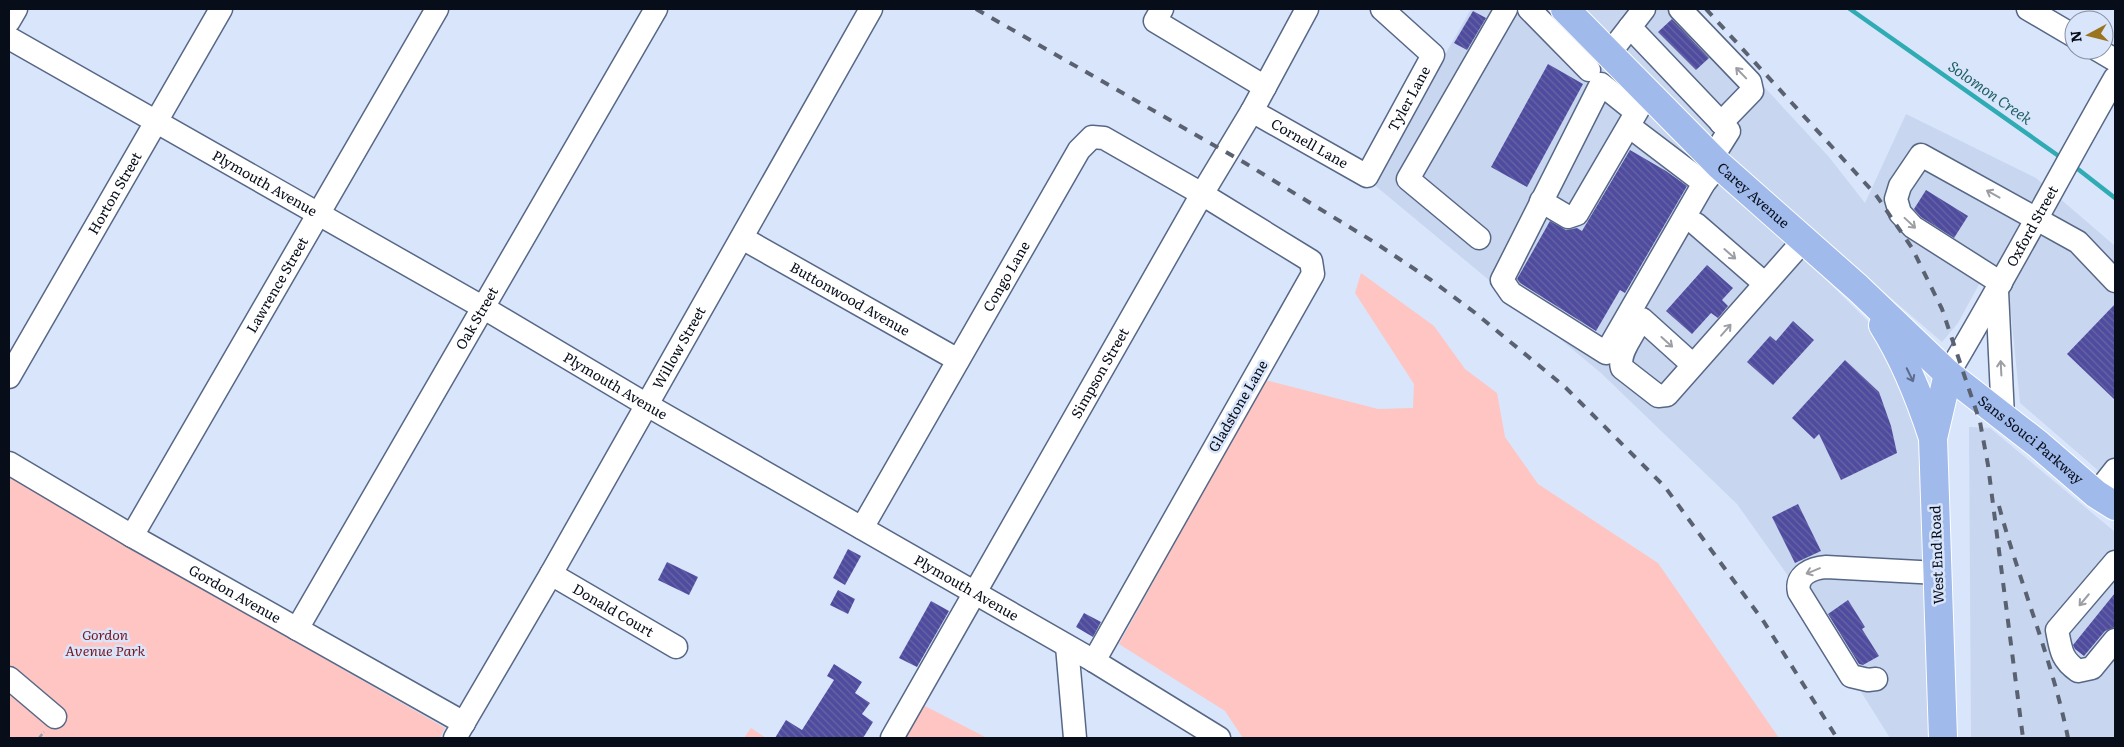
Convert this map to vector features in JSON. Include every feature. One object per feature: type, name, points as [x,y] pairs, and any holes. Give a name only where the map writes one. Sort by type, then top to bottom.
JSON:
[{"type":"main road","name":"Carey Avenue","points":[[1565,9],[1599,62],[1638,111],[1804,240],[1858,288],[1948,374]]},
{"type":"main road","points":[[1858,288],[1895,343],[1916,387],[1933,438]]},
{"type":"main road","name":"Sans Souci Parkway","points":[[1948,374],[2110,505]]},
{"type":"main road","name":"West End Road","points":[[1943,738],[1933,438],[1948,374]]},
{"type":"street","points":[[9,22],[16,9]]},
{"type":"street","name":"Horton Street","points":[[9,376],[221,9]]},
{"type":"street","name":"Lawrence Street","points":[[132,536],[437,9]]},
{"type":"street","name":"Oak Street","points":[[297,629],[656,9]]},
{"type":"street","name":"Willow Street","points":[[459,731],[647,406],[871,9]]},
{"type":"street","name":"Simpson Street","points":[[892,738],[1202,194],[1252,111],[1307,9]]},
{"type":"street","name":"Tyler Lane","points":[[1368,176],[1433,54],[1382,9]]},
{"type":"street","points":[[1479,238],[1408,179],[1506,9]]},
{"type":"street","points":[[1529,9],[1599,62],[1644,9]]},
{"type":"street","points":[[1680,9],[1750,82],[1752,91],[1721,123]]},
{"type":"street","points":[[2028,9],[2064,30]]},
{"type":"street","points":[[1159,15],[1265,87]]},
{"type":"street","points":[[1630,27],[1729,131],[1696,224],[1622,354],[1620,363],[1622,368],[1658,396],[1667,396],[1727,330],[1764,283],[1804,240]]},
{"type":"street","name":"Plymouth Avenue","points":[[9,38],[484,308],[647,406],[1094,661],[1219,738]]},
{"type":"street","name":"Oxford Street","points":[[1948,374],[1999,287],[2048,195],[2115,78]]},
{"type":"street","points":[[1601,84],[1715,169],[1606,352],[1511,293],[1502,280],[1601,84]]},
{"type":"street","name":"Cornell Lane","points":[[1252,111],[1368,176]]},
{"type":"street","points":[[1541,201],[1568,216],[1577,214],[1638,111]]},
{"type":"street","name":"Congo Lane","points":[[862,528],[1079,150],[1092,137],[1104,138],[1202,194]]},
{"type":"street","points":[[2003,417],[1999,287],[1913,227],[1900,213],[1896,199],[1900,186],[1921,155],[2078,242],[2112,278]]},
{"type":"street","name":"Gladstone Lane","points":[[1094,661],[1313,274],[1310,261],[1202,194]]},
{"type":"street","points":[[1696,224],[1764,283]]},
{"type":"street","name":"Buttonwood Avenue","points":[[742,238],[958,360]]},
{"type":"street","points":[[1642,319],[1693,366]]},
{"type":"street","name":"Gordon Avenue","points":[[9,463],[132,536],[297,629],[459,731]]},
{"type":"street","points":[[2110,505],[2115,470]]},
{"type":"street","points":[[2115,562],[2057,630],[2060,648],[2067,663],[2078,671],[2092,668],[2115,640]]},
{"type":"street","points":[[1876,679],[1868,680],[1851,676],[1802,598],[1797,585],[1800,578],[1816,568],[1861,568],[1938,573]]},
{"type":"street","name":"Donald Court","points":[[551,574],[676,647]]},
{"type":"street","points":[[1067,646],[1075,738]]},
{"type":"street","points":[[9,678],[55,717]]},
{"type":"shaded area","points":[[1471,9],[1547,9],[1660,126],[1870,323],[1914,403],[1920,450],[1929,738],[1890,738],[1791,580],[1737,504],[1601,373],[1372,183]]},
{"type":"shaded area","points":[[1582,9],[1692,9],[1829,157],[1865,203],[1906,114],[2036,178],[2115,246],[2115,485],[2020,403],[2009,294],[1983,277],[1958,323],[1942,342],[1814,232],[1693,121],[1623,47]]},
{"type":"shaded area","points":[[1969,427],[1990,428],[2115,532],[2115,738],[1971,738]]},
{"type":"green space","points":[[1361,273],[1434,326],[1465,369],[1497,393],[1505,437],[1538,484],[1658,563],[1779,738],[1243,738],[1225,711],[1119,644],[1265,380],[1378,409],[1413,408],[1414,384],[1355,293]]},
{"type":"green space","name":"Gordon Avenue Park","points":[[9,477],[445,728],[440,738],[10,738]]},
{"type":"green space","points":[[923,705],[987,738],[904,738]]},
{"type":"green space","points":[[751,728],[766,738],[744,738]]},
{"type":"building","points":[[1473,11],[1486,18],[1467,50],[1454,43]]},
{"type":"building","points":[[1672,19],[1709,58],[1696,70],[1658,32]]},
{"type":"building","points":[[1548,64],[1583,84],[1527,187],[1491,167]]},
{"type":"building","points":[[1630,150],[1687,186],[1625,293],[1620,290],[1596,331],[1520,283],[1517,279],[1550,221],[1566,230],[1577,228],[1582,231]]},
{"type":"building","points":[[1926,190],[1968,216],[1954,238],[1921,217],[1914,209]]},
{"type":"building","points":[[1707,265],[1733,288],[1722,300],[1728,306],[1718,318],[1711,313],[1692,334],[1666,311]]},
{"type":"building","points":[[2115,304],[2115,400],[2067,354]]},
{"type":"building","points":[[1793,321],[1814,340],[1773,385],[1747,362],[1770,336],[1776,341]]},
{"type":"building","points":[[1845,360],[1879,392],[1891,426],[1897,453],[1841,480],[1819,434],[1814,439],[1792,418]]},
{"type":"building","points":[[1798,504],[1821,551],[1795,563],[1772,517]]},
{"type":"building","points":[[848,549],[861,556],[845,585],[833,578]]},
{"type":"building","points":[[667,562],[698,577],[689,595],[658,580]]},
{"type":"building","points":[[838,590],[855,599],[848,614],[830,605]]},
{"type":"building","points":[[2115,593],[2115,627],[2105,631],[2084,656],[2073,645]]},
{"type":"building","points":[[1848,600],[1865,627],[1862,629],[1879,656],[1863,665],[1859,664],[1828,614]]},
{"type":"building","points":[[931,601],[949,611],[917,667],[899,658]]},
{"type":"building","points":[[1084,613],[1101,622],[1093,637],[1076,627]]},
{"type":"building","points":[[834,664],[862,682],[855,693],[870,703],[862,714],[873,722],[863,738],[775,738],[786,720],[802,730],[834,680],[827,676]]},
{"type":"waterway","name":"Solomon Creek","points":[[1850,9],[2063,159]]},
{"type":"waterway","name":"Solomon Creek","points":[[2074,166],[2115,198]]},
{"type":"railway","points":[[976,9],[1245,163],[1374,242],[1431,280],[1474,312],[1565,387],[1665,487],[1764,622],[1837,738]]},
{"type":"railway","points":[[1706,9],[1876,195],[1912,248],[1942,309],[1980,422],[1988,465],[2023,738]]},
{"type":"railway","points":[[1999,506],[2045,650],[2068,738]]}]
